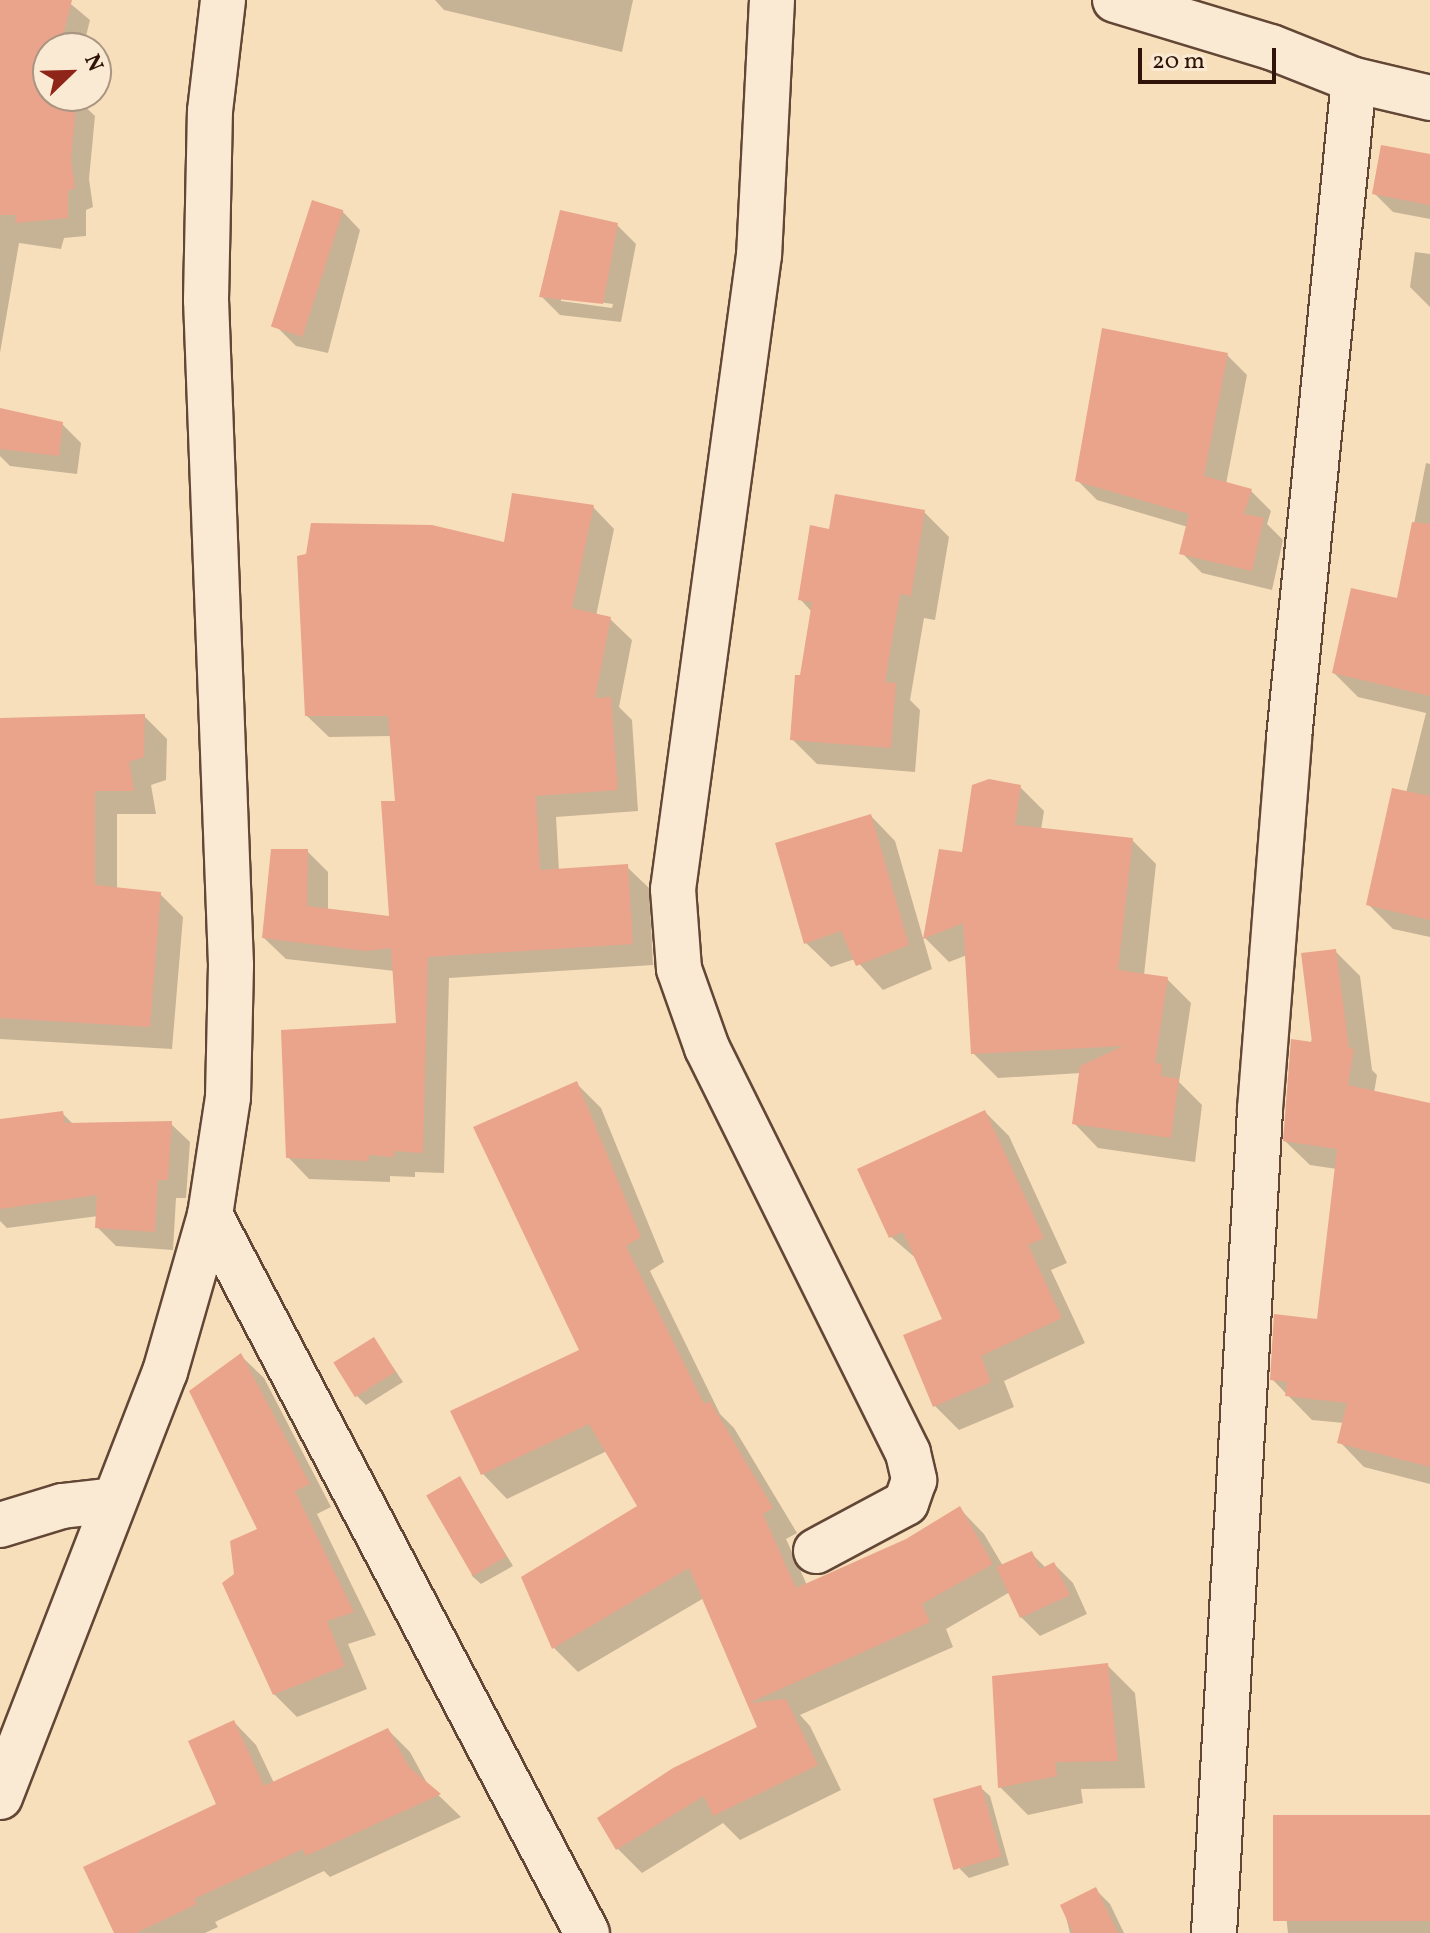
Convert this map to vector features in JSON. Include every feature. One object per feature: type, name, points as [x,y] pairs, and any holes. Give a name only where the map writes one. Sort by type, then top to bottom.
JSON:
[{"type":"street","points":[[0,1797],[165,1372],[210,1215],[228,1097],[231,965],[206,300],[210,111],[223,0]]},
{"type":"street","points":[[772,0],[759,255],[673,889],[679,969],[707,1048],[911,1467],[914,1480],[906,1503],[816,1551]]},
{"type":"street","points":[[1116,0],[1271,47],[1354,80],[1430,98]]},
{"type":"street","points":[[1214,1933],[1260,1109],[1295,676],[1354,80]]},
{"type":"street","points":[[210,1215],[587,1933]]},
{"type":"street","points":[[0,1525],[62,1506],[115,1500]]},
{"type":"building","points":[[0,0],[72,0],[64,32],[32,32],[32,112],[75,112],[71,159],[75,188],[68,191],[68,218],[15,223],[16,215],[0,215]]},
{"type":"building","points":[[1381,145],[1430,154],[1430,205],[1372,194]]},
{"type":"building","points":[[312,200],[343,210],[302,337],[271,326]]},
{"type":"building","points":[[560,210],[618,223],[603,304],[539,297]]},
{"type":"building","points":[[1102,328],[1228,353],[1204,476],[1252,489],[1244,514],[1264,518],[1252,571],[1179,554],[1189,514],[1075,481]]},
{"type":"building","points":[[0,408],[63,422],[59,456],[0,449]]},
{"type":"building","points":[[512,493],[594,505],[572,608],[611,617],[595,698],[611,697],[618,790],[536,796],[540,870],[628,864],[633,944],[428,957],[423,1153],[394,1151],[394,1157],[369,1155],[369,1161],[286,1158],[281,1030],[396,1023],[391,948],[366,951],[262,938],[271,849],[308,849],[307,906],[389,916],[381,801],[395,801],[388,716],[305,716],[297,556],[306,554],[311,523],[432,525],[504,542]]},
{"type":"building","points":[[835,494],[925,510],[911,596],[900,594],[885,682],[896,683],[891,748],[790,740],[795,675],[800,675],[812,602],[798,600],[810,525],[829,529]]},
{"type":"building","points":[[1412,522],[1430,524],[1430,696],[1332,673],[1351,588],[1397,598]]},
{"type":"building","points":[[145,714],[144,757],[129,762],[134,791],[95,791],[95,885],[161,892],[150,1027],[0,1018],[0,718]]},
{"type":"building","points":[[989,779],[1021,785],[1015,825],[1133,838],[1118,970],[1168,977],[1155,1063],[1162,1064],[1161,1076],[1179,1079],[1171,1138],[1072,1124],[1080,1066],[1123,1046],[971,1054],[963,923],[923,939],[939,849],[962,852],[972,785]]},
{"type":"building","points":[[1392,788],[1430,796],[1430,920],[1366,905]]},
{"type":"building","points":[[871,814],[909,945],[856,966],[841,931],[804,944],[775,843]]},
{"type":"building","points":[[1336,949],[1349,1048],[1354,1049],[1348,1085],[1430,1103],[1430,1467],[1337,1443],[1347,1403],[1285,1396],[1287,1382],[1270,1380],[1274,1314],[1317,1319],[1337,1149],[1283,1141],[1291,1039],[1312,1042],[1301,953]]},
{"type":"building","points":[[577,1081],[641,1237],[626,1246],[704,1404],[710,1401],[773,1508],[763,1514],[796,1588],[906,1539],[960,1506],[993,1564],[922,1604],[930,1622],[749,1703],[786,1699],[818,1765],[713,1816],[704,1796],[616,1850],[597,1818],[673,1768],[757,1727],[689,1568],[552,1649],[521,1577],[637,1506],[589,1424],[481,1475],[450,1411],[579,1350],[473,1127]]},
{"type":"building","points":[[985,1110],[1044,1238],[1028,1245],[1062,1318],[981,1356],[991,1382],[933,1407],[903,1335],[942,1319],[903,1232],[889,1238],[857,1169]]},
{"type":"building","points":[[63,1111],[65,1123],[172,1121],[168,1180],[158,1180],[155,1232],[95,1228],[97,1195],[0,1209],[0,1119]]},
{"type":"building","points":[[374,1337],[396,1372],[355,1397],[333,1362]]},
{"type":"building","points":[[241,1353],[310,1484],[295,1491],[354,1612],[327,1621],[345,1666],[273,1695],[222,1583],[234,1574],[230,1541],[257,1529],[189,1391]]},
{"type":"building","points":[[460,1476],[506,1557],[473,1576],[426,1496]]},
{"type":"building","points":[[1032,1551],[1040,1569],[1054,1562],[1070,1595],[1020,1618],[996,1567]]},
{"type":"building","points":[[1108,1663],[1118,1761],[1055,1762],[1057,1776],[998,1788],[992,1676]]},
{"type":"building","points":[[234,1720],[264,1786],[388,1728],[409,1767],[441,1794],[306,1856],[303,1849],[194,1899],[197,1904],[136,1933],[114,1933],[83,1867],[216,1804],[188,1741]]},
{"type":"building","points":[[981,1785],[1001,1856],[953,1870],[933,1799]]},
{"type":"building","points":[[1273,1815],[1430,1815],[1430,1921],[1273,1921]]},
{"type":"building","points":[[1096,1887],[1118,1933],[1073,1933],[1060,1905]]}]
